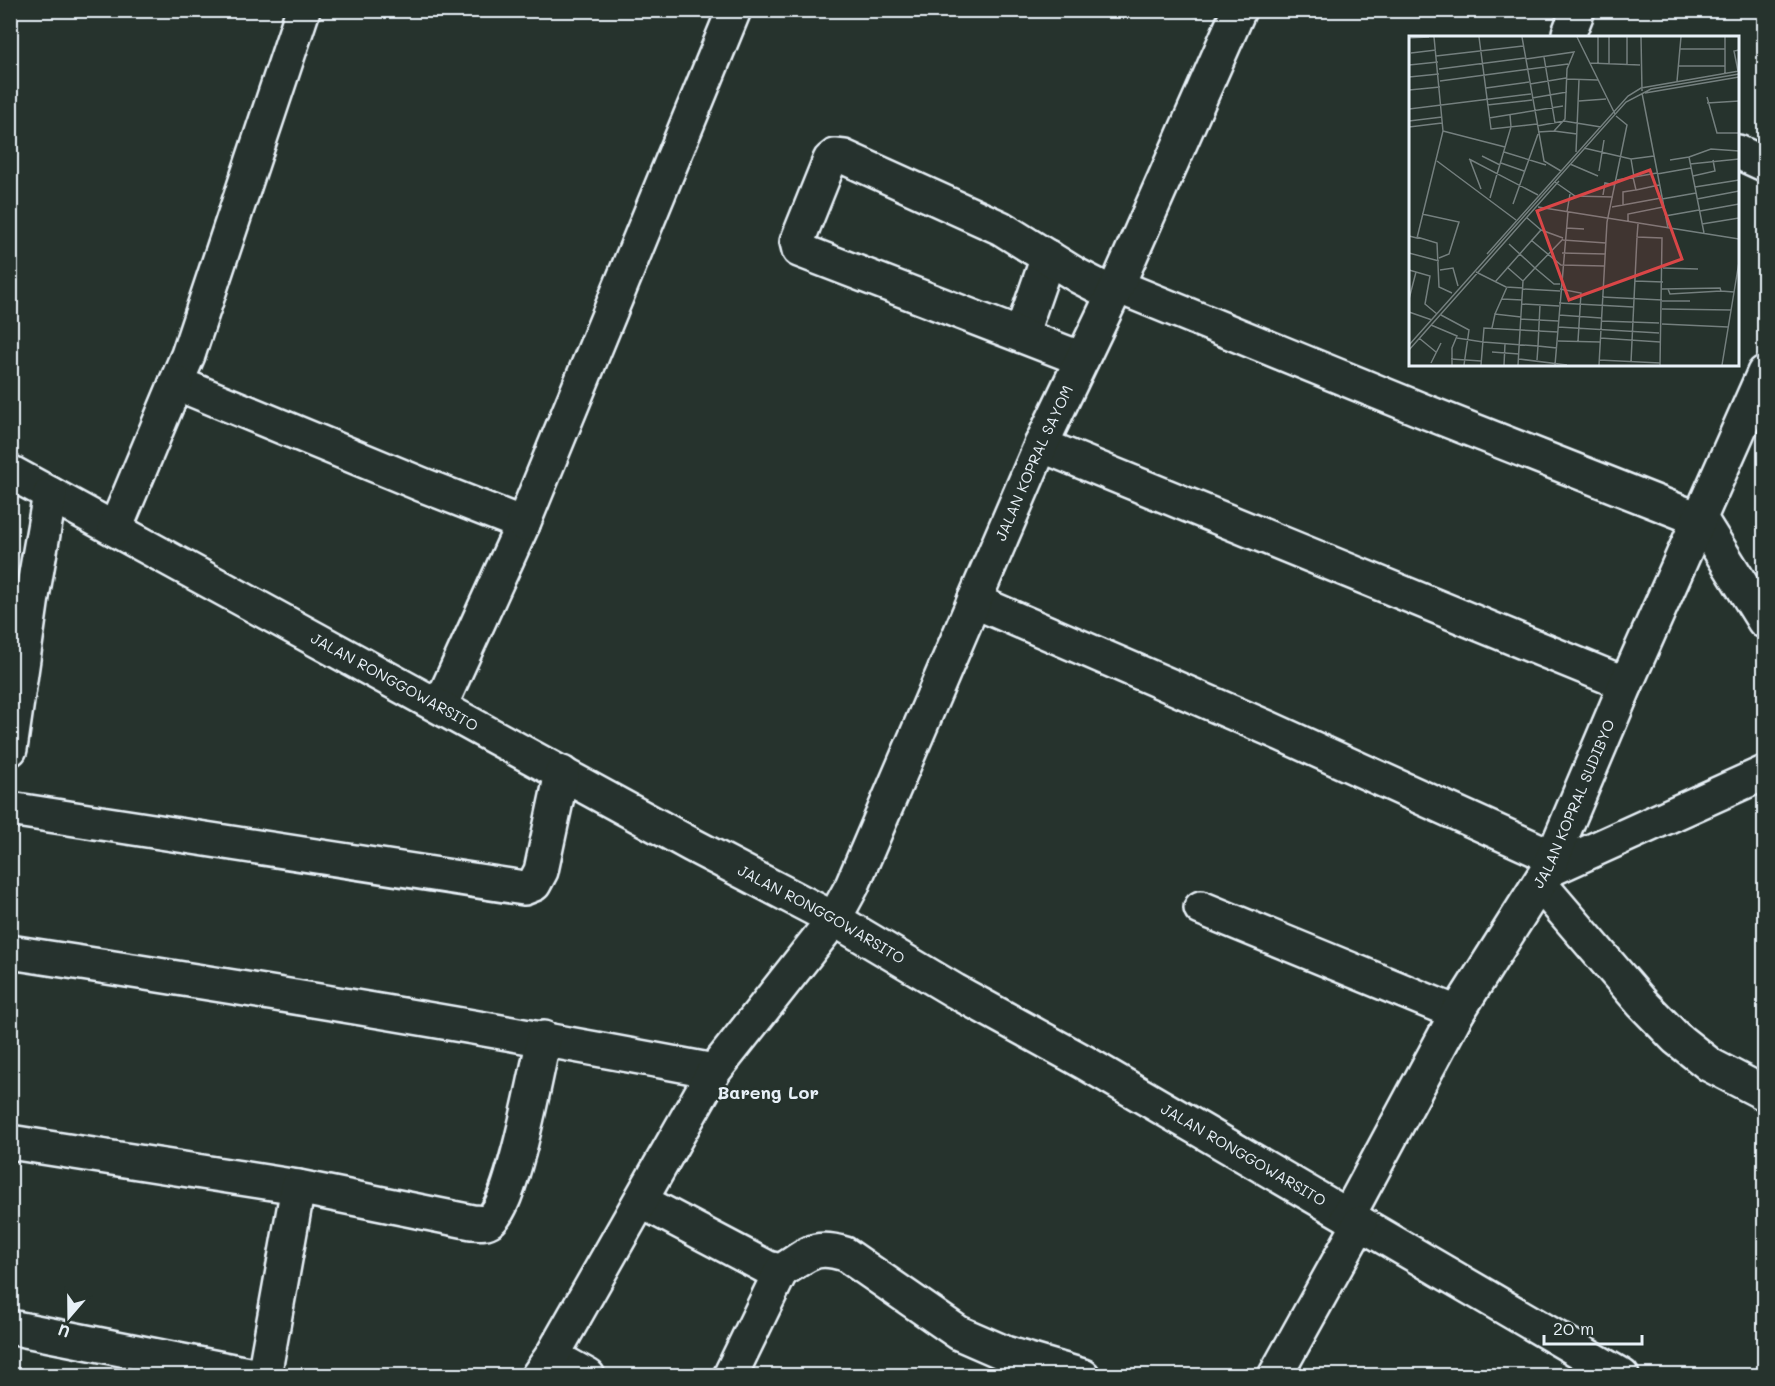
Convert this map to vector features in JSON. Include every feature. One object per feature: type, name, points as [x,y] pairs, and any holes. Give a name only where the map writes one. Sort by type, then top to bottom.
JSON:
[{"type":"street","points":[[115,529],[188,355],[303,10]]},
{"type":"street","points":[[440,706],[523,524],[734,10]]},
{"type":"street","name":"JALAN KOPRAL SAYOM","points":[[545,1366],[714,1071],[834,919],[856,877],[1041,445],[1115,290],[1239,10]]},
{"type":"street","points":[[1569,36],[1578,10]]},
{"type":"street","points":[[1739,153],[1764,164]]},
{"type":"street","points":[[1082,359],[800,250],[797,242],[830,159],[835,156],[843,157],[1001,228],[1078,276],[1701,520],[1764,621]]},
{"type":"street","points":[[1021,335],[1048,257]]},
{"type":"street","name":"JALAN KOPRAL SUDIBYO","points":[[1281,1372],[1354,1219],[1457,1013],[1547,871],[1626,684],[1701,520],[1764,373]]},
{"type":"street","points":[[176,383],[523,524]]},
{"type":"street","points":[[1041,445],[1626,684]]},
{"type":"street","name":"JALAN RONGGOWARSITO","points":[[10,472],[692,845],[834,919],[1622,1376]]},
{"type":"street","points":[[10,749],[16,670],[50,494]]},
{"type":"street","points":[[974,601],[1268,728],[1547,871],[1642,1003],[1676,1038],[1710,1065],[1764,1093]]},
{"type":"street","points":[[10,809],[524,888],[534,884],[541,871],[562,773]]},
{"type":"street","points":[[1547,871],[1764,773]]},
{"type":"street","points":[[1201,908],[1457,1013]]},
{"type":"street","points":[[10,952],[309,998],[544,1038],[714,1071]]},
{"type":"street","points":[[10,1142],[298,1188],[485,1223],[492,1220],[504,1199],[516,1159],[544,1038]]},
{"type":"street","points":[[264,1376],[298,1188]]},
{"type":"street","points":[[641,1201],[768,1268],[781,1271]]},
{"type":"street","points":[[730,1376],[781,1271],[816,1249],[845,1254],[959,1333],[1005,1353],[1083,1376]]},
{"type":"street","points":[[10,1327],[257,1375]]},
{"type":"street","points":[[545,1366],[588,1376]]},
{"type":"district","name":"Bareng Lor","points":[[768,1093]]}]
